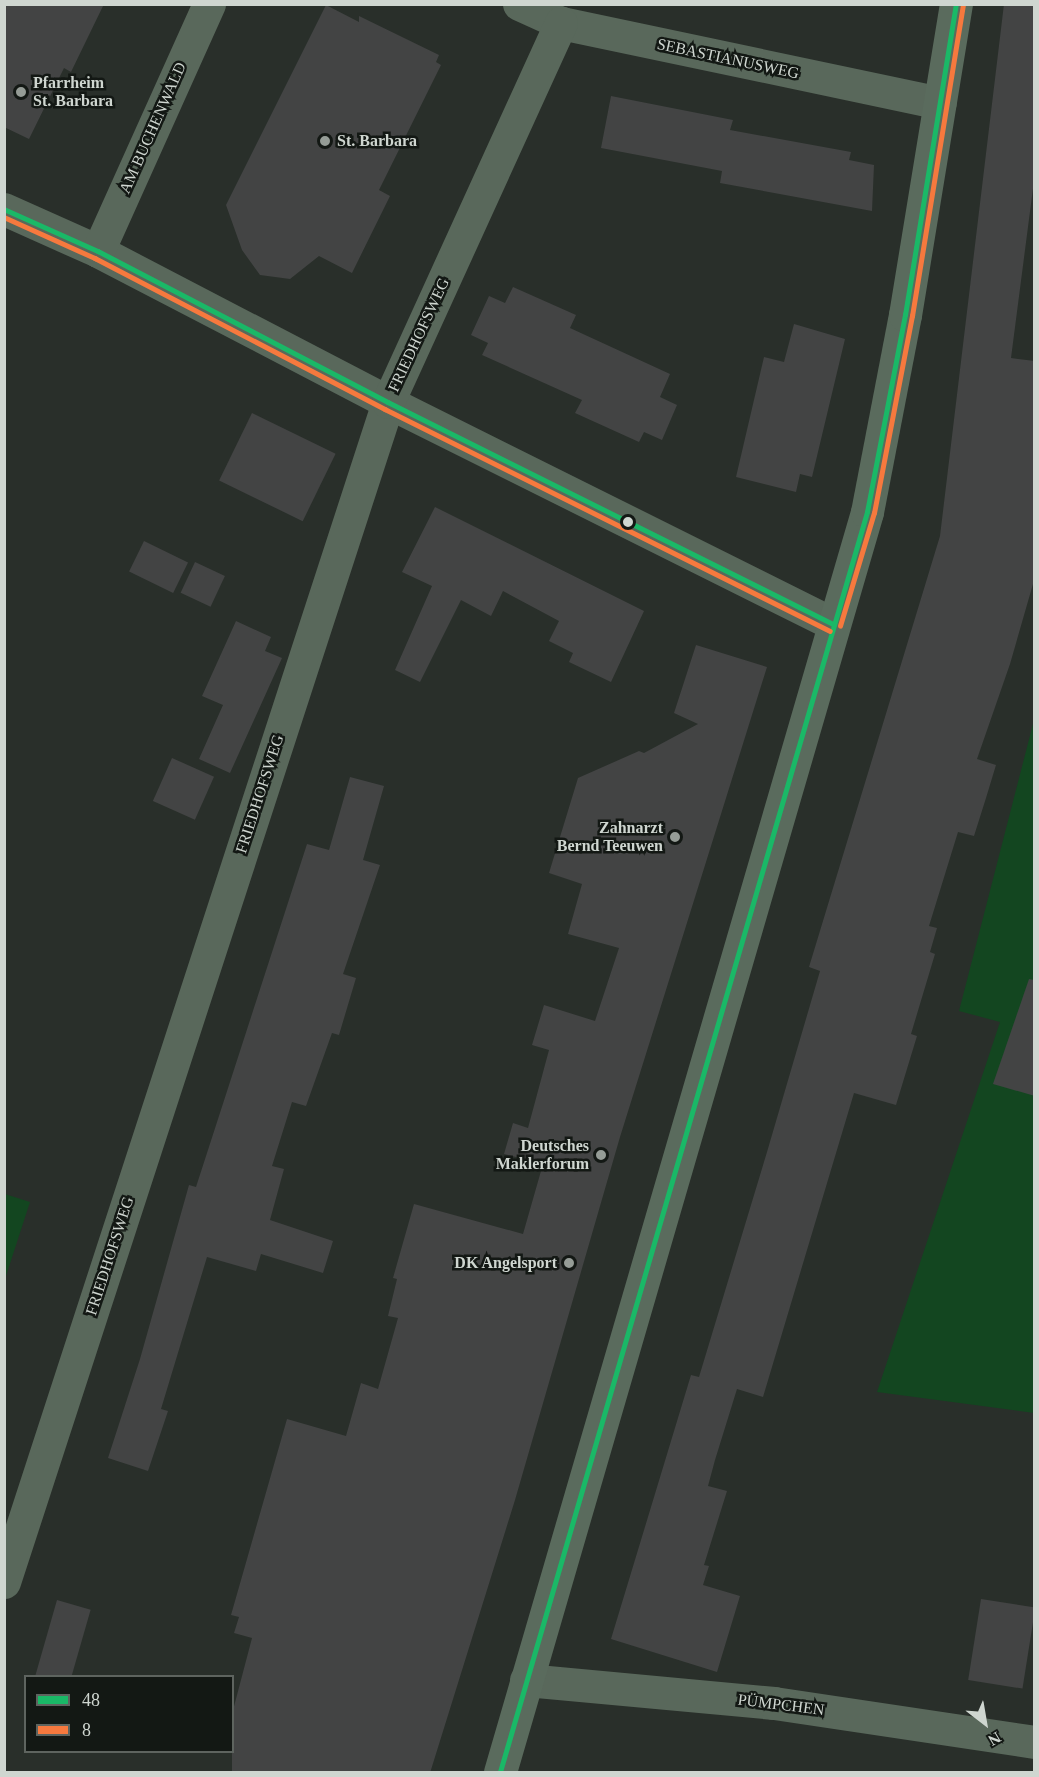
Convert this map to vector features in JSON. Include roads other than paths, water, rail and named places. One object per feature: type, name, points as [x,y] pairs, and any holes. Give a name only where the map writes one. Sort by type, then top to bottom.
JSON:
[{"type":"main road","points":[[500,1773],[737,969],[833,624],[867,512],[956,4]]},
{"type":"street","name":"AM BUCHENWALD","points":[[98,251],[209,4]]},
{"type":"street","name":"SEBASTIANUSWEG","points":[[519,4],[561,23],[940,103]]},
{"type":"street","name":"FRIEDHOFSWEG","points":[[4,1582],[388,402],[561,23]]},
{"type":"street","points":[[4,209],[98,251],[388,402],[833,624]]},
{"type":"street","name":"PÜMPCHEN","points":[[526,1680],[774,1703],[1035,1743]]},
{"type":"place","name":"Pfarrheim St. Barbara","points":[[21,92]]},
{"type":"place","name":"St. Barbara","points":[[325,141]]},
{"type":"place","name":"Zahnarzt Bernd Teeuwen","points":[[675,837]]},
{"type":"place","name":"Deutsches Maklerforum","points":[[601,1155]]},
{"type":"place","name":"DK Angelsport","points":[[569,1263]]}]
